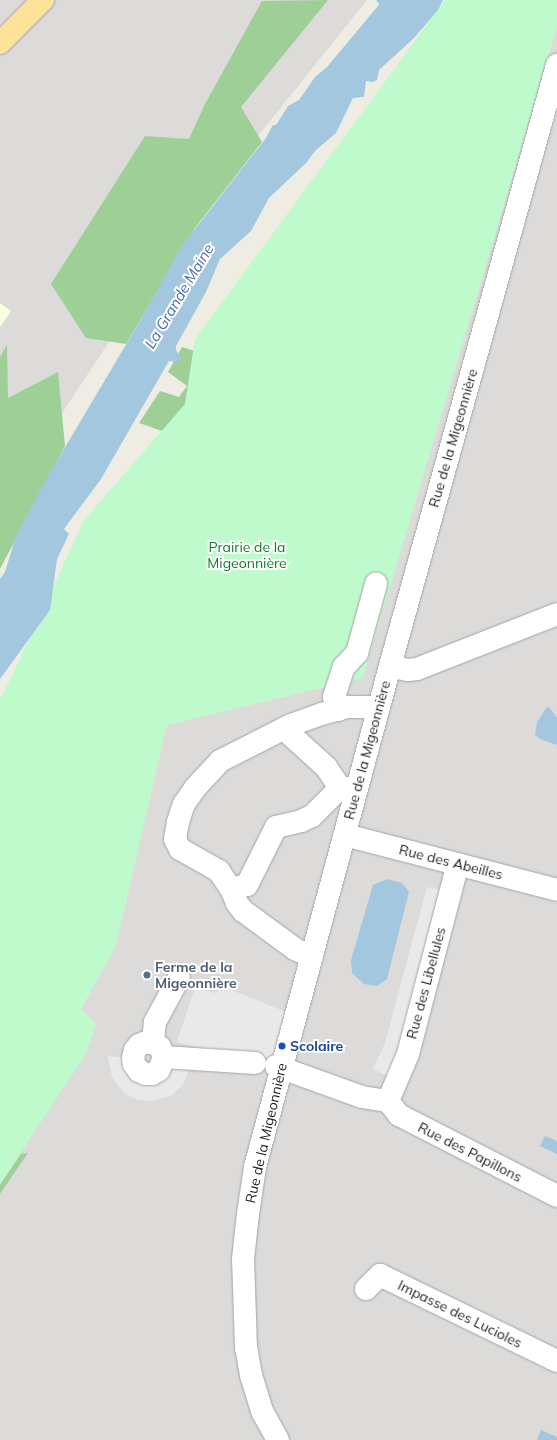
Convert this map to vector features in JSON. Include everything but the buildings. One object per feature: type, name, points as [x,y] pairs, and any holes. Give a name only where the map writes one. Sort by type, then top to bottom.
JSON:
[{"type":"main road","points":[[0,42],[43,0]]},
{"type":"street","name":"Rue de la Migeonnière","points":[[278,1440],[262,1411],[251,1375],[246,1348],[244,1321],[243,1259],[248,1214],[271,1066],[312,957],[345,835],[349,788],[379,707],[557,65]]},
{"type":"street","points":[[338,710],[334,697],[344,667],[357,653],[376,584]]},
{"type":"street","points":[[390,666],[408,670],[417,669],[557,614]]},
{"type":"street","points":[[312,957],[295,949],[243,912],[237,903],[232,889],[219,871],[180,849],[175,839],[178,822],[184,804],[195,788],[220,761],[284,729],[338,710],[359,706],[379,707]]},
{"type":"street","points":[[232,889],[247,885],[276,827],[301,821],[312,816],[349,788],[284,729]]},
{"type":"street","name":"Rue des Abeilles","points":[[345,835],[557,890]]},
{"type":"street","name":"Rue des Libellules","points":[[388,1101],[408,1054],[458,864]]},
{"type":"street","points":[[179,978],[154,1022],[159,1050],[271,1066],[362,1097],[388,1101]]},
{"type":"street","name":"Rue des Papillons","points":[[388,1101],[399,1115],[557,1196]]},
{"type":"street","name":"Impasse des Lucioles","points":[[366,1289],[380,1275],[557,1361]]},
{"type":"shaded area","points":[[0,0],[367,0],[185,227],[0,507]]},
{"type":"shaded area","points":[[557,27],[557,1440],[0,1440],[0,1146],[167,725]]},
{"type":"shaded area","points":[[0,303],[11,311],[0,327]]},
{"type":"shaded area","points":[[427,887],[450,892],[397,1081],[373,1069],[385,1043]]},
{"type":"shaded area","points":[[224,987],[296,1016],[282,1067],[255,1063],[177,1042],[195,988],[215,993]]},
{"type":"shaded area","points":[[108,1056],[133,1058],[134,1064],[188,1066],[187,1076],[182,1086],[172,1095],[154,1101],[138,1100],[123,1092],[112,1077]]},
{"type":"green space","points":[[328,0],[241,107],[262,142],[195,228],[126,344],[86,338],[51,284],[145,136],[189,139],[205,104],[262,1]]},
{"type":"green space","name":"Prairie de la Migeonnière","points":[[445,0],[557,0],[557,27],[363,678],[167,725],[116,946],[81,1009],[96,1024],[86,1054],[0,1184],[0,699],[84,520],[185,404],[195,339]]},
{"type":"green space","points":[[7,345],[8,398],[58,372],[65,446],[0,569],[0,357]]},
{"type":"green space","points":[[182,347],[233,363],[162,431],[139,423],[160,391],[179,397],[187,386],[168,372]]},
{"type":"green space","points":[[28,1153],[0,1194],[0,1185],[21,1154]]},
{"type":"water","name":"La Grande Maine","points":[[376,0],[443,0],[438,10],[414,38],[379,70],[377,80],[373,82],[366,81],[364,97],[353,98],[336,133],[316,150],[306,163],[269,198],[251,231],[220,259],[206,292],[176,346],[176,350],[182,359],[177,362],[169,361],[101,479],[64,529],[69,534],[57,559],[50,610],[0,679],[0,579],[5,572],[16,536],[48,476],[140,321],[181,247],[266,138],[273,125],[276,125],[288,106],[299,100],[315,77],[327,67],[378,6],[379,4]]},
{"type":"water","points":[[547,707],[549,707],[557,718],[557,745],[540,739],[535,735],[537,722]]},
{"type":"water","points":[[387,879],[402,883],[409,892],[387,979],[377,986],[364,984],[352,973],[351,960],[373,885]]},
{"type":"water","points":[[545,1136],[557,1141],[557,1154],[540,1146]]},
{"type":"water","points":[[541,1430],[557,1437],[557,1440],[537,1440]]},
{"type":"place","name":"Ferme de la Migeonnière","points":[[147,975]]},
{"type":"place","name":"Scolaire","points":[[282,1046]]}]
